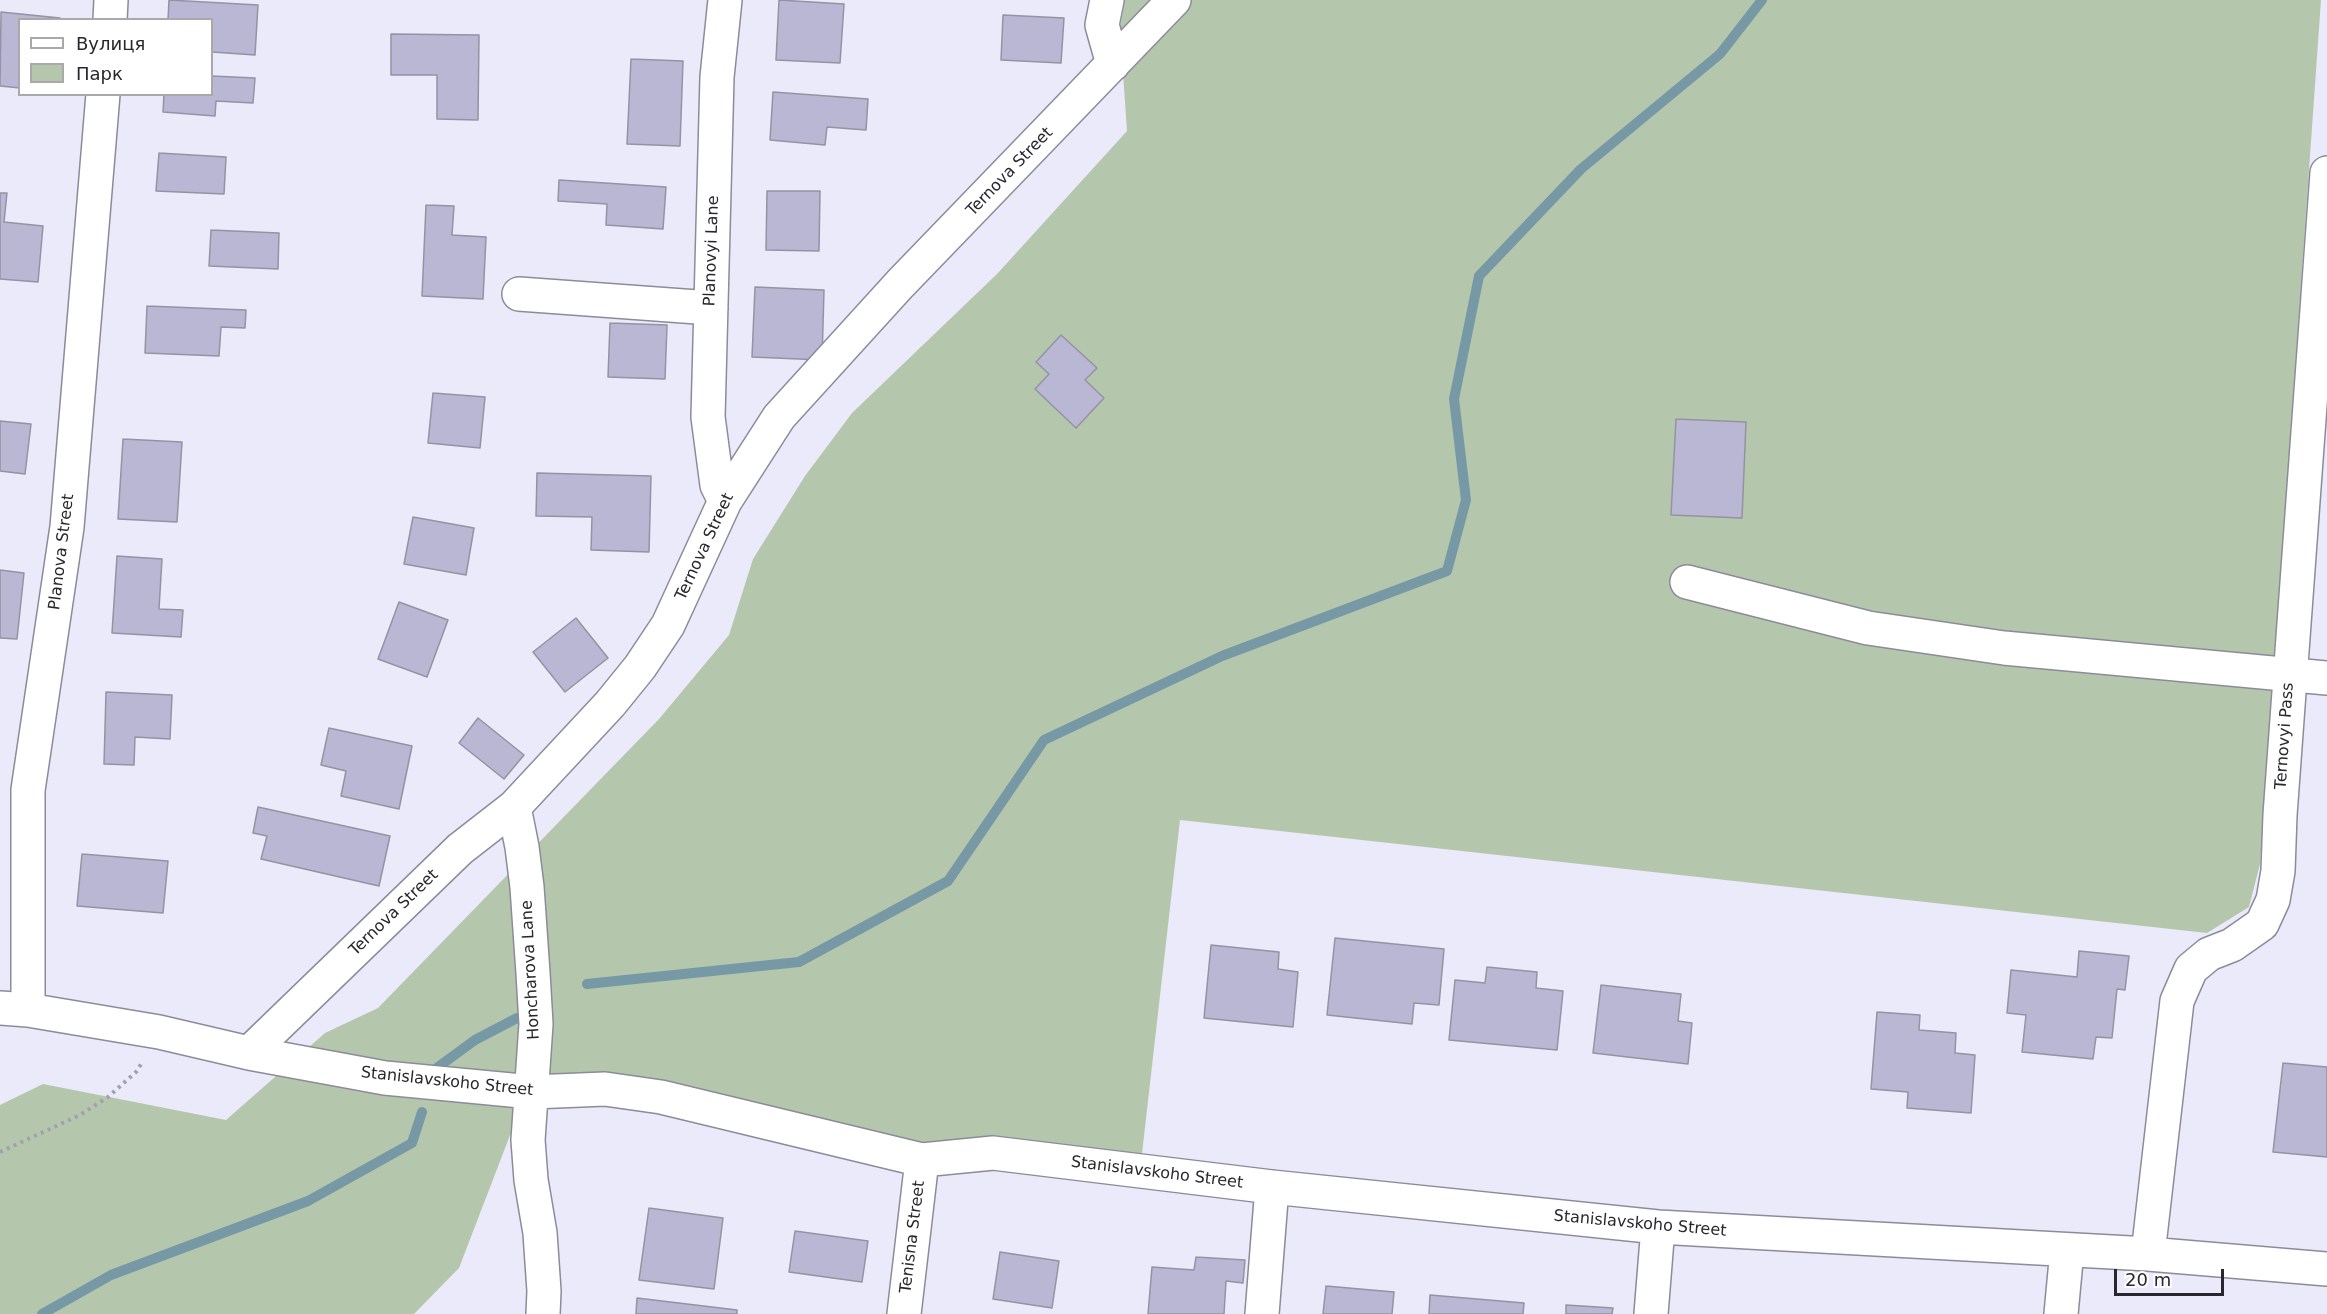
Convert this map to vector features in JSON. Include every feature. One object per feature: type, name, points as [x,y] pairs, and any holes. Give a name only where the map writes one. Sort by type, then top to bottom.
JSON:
[{"type":"street","points":[[110,18],[111,0]]},
{"type":"street","name":"Planovyi Lane","points":[[725,0],[717,77],[708,417],[717,485],[725,501]]},
{"type":"street","points":[[1107,0],[1102,25],[1113,64]]},
{"type":"street","name":"Ternova Street","points":[[249,1053],[460,849],[514,807],[610,704],[646,659],[668,625],[725,501],[779,417],[900,284],[1174,0]]},
{"type":"street","name":"Planova Street","points":[[14,1009],[28,790],[67,527],[103,96]]},
{"type":"street","name":"Ternovyi Pass","points":[[2148,1254],[2177,1001],[2191,969],[2209,954],[2232,945],[2262,924],[2273,900],[2278,871],[2327,173]]},
{"type":"street","points":[[519,294],[711,308]]},
{"type":"street","points":[[1687,582],[1868,628],[2004,648],[2327,678]]},
{"type":"street","name":"Honcharova Lane","points":[[514,807],[527,887],[536,1024],[528,1140],[531,1180],[540,1233],[544,1291],[543,1314]]},
{"type":"street","name":"Stanislavskoho Street","points":[[14,1009],[159,1032],[249,1053],[385,1078],[532,1092],[605,1089],[661,1097],[922,1160],[993,1153],[1272,1187],[1658,1227],[2148,1254],[2327,1269]]},
{"type":"street","name":"Tenisna Street","points":[[904,1314],[922,1160]]},
{"type":"street","points":[[1262,1314],[1272,1187]]},
{"type":"street","points":[[1651,1314],[1658,1227]]},
{"type":"street","points":[[2061,1314],[2067,1250]]},
{"type":"path","points":[[0,1152],[80,1115],[108,1097],[137,1071],[159,1032]]},
{"type":"green space","points":[[1125,0],[2321,0],[2260,864],[2249,907],[2207,933],[1180,820],[1139,1180],[963,1159],[566,1080],[522,1104],[459,1268],[414,1314],[0,1314],[0,1105],[43,1084],[226,1120],[325,1033],[378,1008],[659,719],[729,635],[753,559],[805,476],[852,413],[997,274],[1127,131],[1120,29]]},
{"type":"building","points":[[169,0],[258,5],[255,55],[213,52],[213,18],[168,18]]},
{"type":"building","points":[[779,0],[844,4],[840,63],[776,60]]},
{"type":"building","points":[[1,12],[60,18],[18,18],[18,88],[0,86]]},
{"type":"building","points":[[1003,15],[1064,18],[1061,63],[1001,60]]},
{"type":"building","points":[[391,34],[479,35],[478,120],[437,119],[437,75],[391,75]]},
{"type":"building","points":[[631,59],[683,61],[680,146],[627,144]]},
{"type":"building","points":[[213,76],[255,78],[253,103],[216,101],[215,116],[163,112],[164,96],[213,96]]},
{"type":"building","points":[[773,92],[868,99],[866,130],[827,127],[825,145],[770,140]]},
{"type":"building","points":[[159,153],[226,157],[224,194],[156,191]]},
{"type":"building","points":[[559,180],[666,187],[663,229],[606,225],[607,204],[558,201]]},
{"type":"building","points":[[767,191],[820,191],[819,251],[766,250]]},
{"type":"building","points":[[0,193],[7,193],[4,222],[43,226],[38,282],[0,279]]},
{"type":"building","points":[[426,205],[454,206],[452,235],[486,237],[483,299],[422,296]]},
{"type":"building","points":[[211,230],[279,233],[278,269],[209,266]]},
{"type":"building","points":[[755,287],[824,290],[822,360],[752,357]]},
{"type":"building","points":[[147,306],[246,310],[245,328],[221,327],[219,356],[145,353]]},
{"type":"building","points":[[610,323],[667,325],[665,379],[608,377]]},
{"type":"building","points":[[1061,335],[1097,368],[1085,380],[1104,398],[1076,428],[1035,389],[1049,374],[1036,362]]},
{"type":"building","points":[[433,393],[485,397],[480,448],[428,443]]},
{"type":"building","points":[[1676,419],[1746,422],[1742,518],[1671,515]]},
{"type":"building","points":[[0,421],[31,424],[25,474],[0,471]]},
{"type":"building","points":[[123,439],[182,442],[177,522],[118,519]]},
{"type":"building","points":[[537,473],[651,476],[649,552],[591,550],[592,517],[536,516]]},
{"type":"building","points":[[413,517],[474,528],[466,575],[404,564]]},
{"type":"building","points":[[117,556],[162,559],[159,609],[183,610],[181,637],[112,633]]},
{"type":"building","points":[[0,570],[24,573],[17,639],[0,638]]},
{"type":"building","points":[[399,602],[448,620],[427,677],[378,659]]},
{"type":"building","points":[[576,618],[608,658],[565,692],[533,652]]},
{"type":"building","points":[[106,692],[172,695],[170,739],[135,737],[134,765],[104,764]]},
{"type":"building","points":[[478,718],[524,755],[504,779],[459,743]]},
{"type":"building","points":[[329,728],[412,746],[399,809],[341,796],[346,771],[321,765]]},
{"type":"building","points":[[258,807],[390,836],[379,886],[261,859],[267,836],[253,833]]},
{"type":"building","points":[[82,854],[168,861],[163,913],[77,906]]},
{"type":"building","points":[[1335,938],[1444,949],[1439,1005],[1414,1003],[1412,1024],[1327,1015]]},
{"type":"building","points":[[1211,945],[1279,952],[1278,969],[1298,972],[1293,1027],[1204,1018]]},
{"type":"building","points":[[2079,951],[2129,956],[2125,990],[2117,989],[2112,1038],[2096,1037],[2093,1059],[2022,1052],[2026,1015],[2007,1013],[2011,970],[2077,977]]},
{"type":"building","points":[[1487,967],[1537,972],[1536,988],[1563,991],[1557,1050],[1449,1040],[1455,980],[1485,983]]},
{"type":"building","points":[[1601,985],[1681,994],[1678,1021],[1692,1023],[1688,1064],[1593,1053]]},
{"type":"building","points":[[1877,1012],[1920,1015],[1919,1030],[1956,1033],[1955,1053],[1975,1055],[1971,1113],[1907,1108],[1908,1092],[1871,1089]]},
{"type":"building","points":[[2283,1063],[2327,1067],[2327,1157],[2273,1152]]},
{"type":"building","points":[[649,1208],[723,1218],[714,1289],[639,1280]]},
{"type":"building","points":[[795,1231],[868,1241],[862,1282],[789,1272]]},
{"type":"building","points":[[1000,1252],[1059,1261],[1052,1308],[993,1299]]},
{"type":"building","points":[[1196,1257],[1245,1260],[1243,1283],[1226,1281],[1224,1314],[1148,1314],[1152,1267],[1194,1270]]},
{"type":"building","points":[[1326,1286],[1394,1292],[1392,1314],[1323,1314]]},
{"type":"building","points":[[1430,1295],[1524,1303],[1523,1314],[1429,1314]]},
{"type":"building","points":[[637,1298],[737,1310],[737,1314],[636,1314]]},
{"type":"building","points":[[1566,1305],[1613,1308],[1612,1314],[1566,1314]]},
{"type":"waterway","points":[[587,984],[799,962],[948,881],[1044,740],[1222,656],[1447,571],[1466,500],[1454,399],[1479,276],[1581,169],[1720,54],[1762,0]]},
{"type":"waterway","points":[[434,1070],[475,1040],[517,1018]]},
{"type":"waterway","points":[[42,1314],[111,1275],[308,1201],[412,1143],[422,1112]]}]
